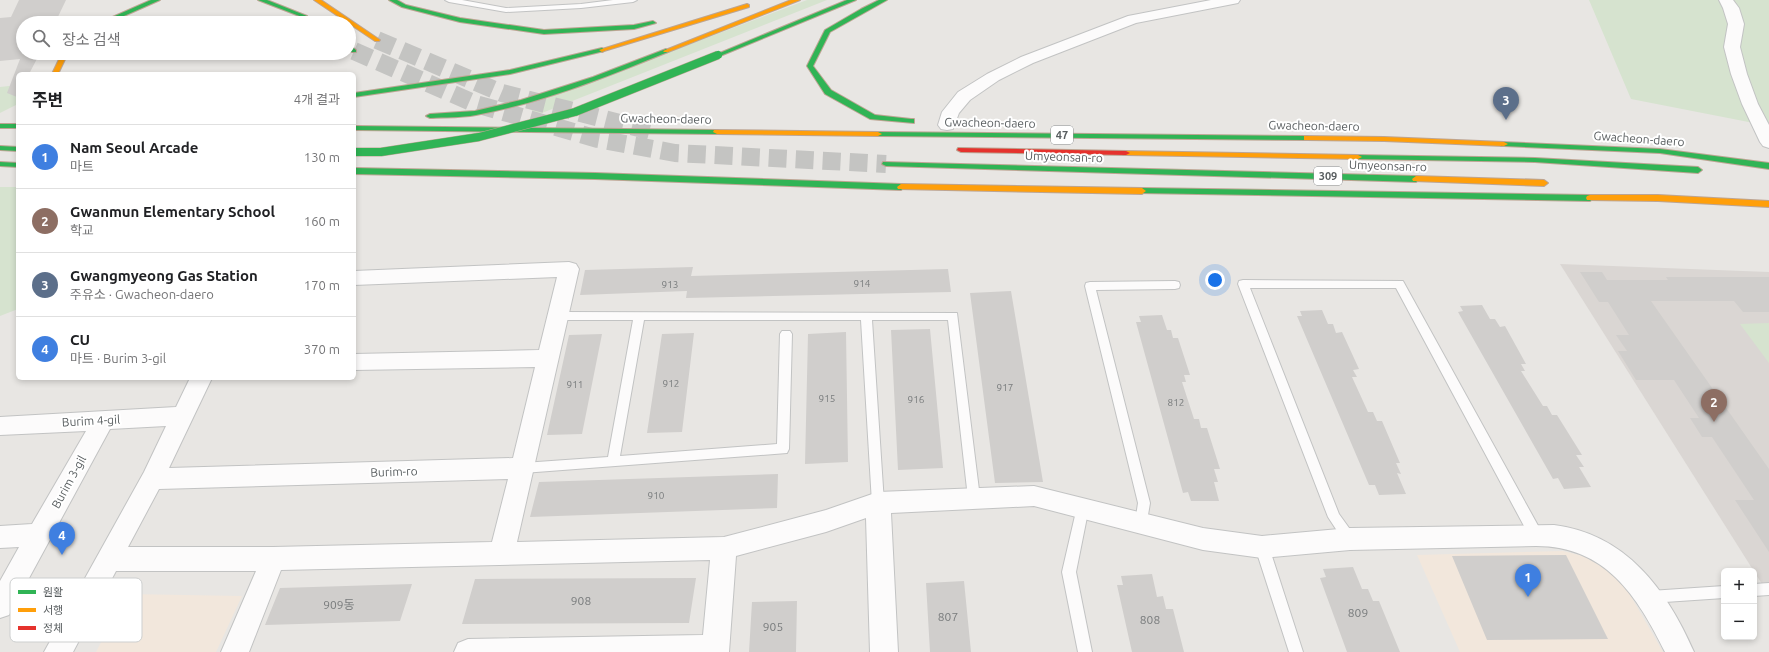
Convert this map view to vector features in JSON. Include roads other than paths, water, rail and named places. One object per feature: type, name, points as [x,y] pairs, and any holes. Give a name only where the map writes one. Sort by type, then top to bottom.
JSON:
[{"type":"highway","points":[[119,16],[157,0]]},
{"type":"highway","points":[[261,0],[302,16]]},
{"type":"highway","points":[[283,0],[304,16]]},
{"type":"highway","points":[[316,0],[340,16]]},
{"type":"highway","points":[[356,95],[510,72],[608,48],[750,6],[634,27],[544,32],[460,20],[404,6],[392,0]]},
{"type":"highway","points":[[420,117],[474,113],[534,99],[616,71],[797,0]]},
{"type":"highway","points":[[356,152],[381,152],[479,136],[575,112],[853,0]]},
{"type":"highway","points":[[884,0],[862,10],[827,31],[810,66],[828,92],[873,117],[918,121]]},
{"type":"highway","points":[[356,26],[377,40]]},
{"type":"highway","points":[[56,72],[62,60]]},
{"type":"highway","points":[[356,127],[406,119]]},
{"type":"highway","points":[[944,125],[991,134]]},
{"type":"highway","points":[[0,126],[16,126]]},
{"type":"highway","name":"Gwacheon-daero","points":[[356,127],[1384,139],[1551,145],[1660,151],[1769,166]]},
{"type":"highway","points":[[0,148],[16,148]]},
{"type":"highway","name":"Umyeonsan-ro","points":[[953,150],[1536,160],[1706,170]]},
{"type":"highway","points":[[0,164],[16,165]]},
{"type":"highway","name":"Umyeonsan-ro","points":[[886,164],[1552,183]]},
{"type":"highway","points":[[1730,170],[1769,166]]},
{"type":"highway","points":[[356,171],[595,176],[891,187],[1528,198],[1658,198],[1769,204]]},
{"type":"highway","points":[[1738,193],[1769,199]]},
{"type":"street","points":[[944,125],[951,112],[964,96],[992,77],[1027,60],[1133,19],[1233,0]]},
{"type":"street","points":[[1726,0],[1731,8],[1736,24],[1732,47],[1740,74],[1750,104],[1769,142]]},
{"type":"street","points":[[356,278],[568,269],[523,468],[502,553]]},
{"type":"street","points":[[356,362],[548,358]]},
{"type":"street","points":[[99,578],[152,479],[200,380]]},
{"type":"street","name":"Burim 4-gil","points":[[0,426],[182,416]]},
{"type":"street","name":"Burim 3-gil","points":[[15,578],[103,421]]},
{"type":"street","name":"Burim-ro","points":[[152,479],[523,468]]},
{"type":"street","points":[[109,559],[274,559],[724,548],[826,521],[878,504],[1034,496],[1083,507],[1203,539],[1262,547],[1350,539],[1536,535],[1558,536],[1586,544],[1628,572],[1650,597],[1680,652]]},
{"type":"street","points":[[878,504],[884,652]]},
{"type":"street","points":[[0,537],[39,535]]},
{"type":"street","points":[[468,652],[715,650],[724,548]]},
{"type":"street","points":[[236,652],[274,559]]},
{"type":"street","name":"Burim 3-gil","points":[[0,606],[10,588]]},
{"type":"street","points":[[58,652],[63,642]]},
{"type":"lane","points":[[449,0],[506,10],[581,6],[633,0]]},
{"type":"lane","points":[[1350,539],[1334,517],[1243,284],[1399,284],[1536,535]]},
{"type":"lane","points":[[1141,523],[1144,503],[1090,286],[1175,285]]},
{"type":"lane","points":[[558,316],[953,316],[974,498]]},
{"type":"lane","points":[[613,461],[639,316]]},
{"type":"lane","points":[[866,316],[878,504]]},
{"type":"lane","points":[[523,468],[783,449],[786,334]]},
{"type":"lane","points":[[1083,507],[1078,539],[1070,572],[1085,652]]},
{"type":"lane","points":[[1262,547],[1296,652]]},
{"type":"lane","points":[[1757,590],[1769,589]]},
{"type":"lane","points":[[1650,597],[1721,592]]},
{"type":"tunnel","points":[[377,40],[502,93],[655,132]]},
{"type":"tunnel","points":[[356,52],[476,104],[598,139],[675,153],[886,164]]},
{"type":"place","name":"Gwangmyeong Gas Station","points":[[1506,120]]},
{"type":"place","name":"Gwanmun Elementary School","points":[[1714,422]]},
{"type":"place","name":"CU","points":[[62,555]]},
{"type":"place","name":"Nam Seoul Arcade","points":[[1528,597]]}]
